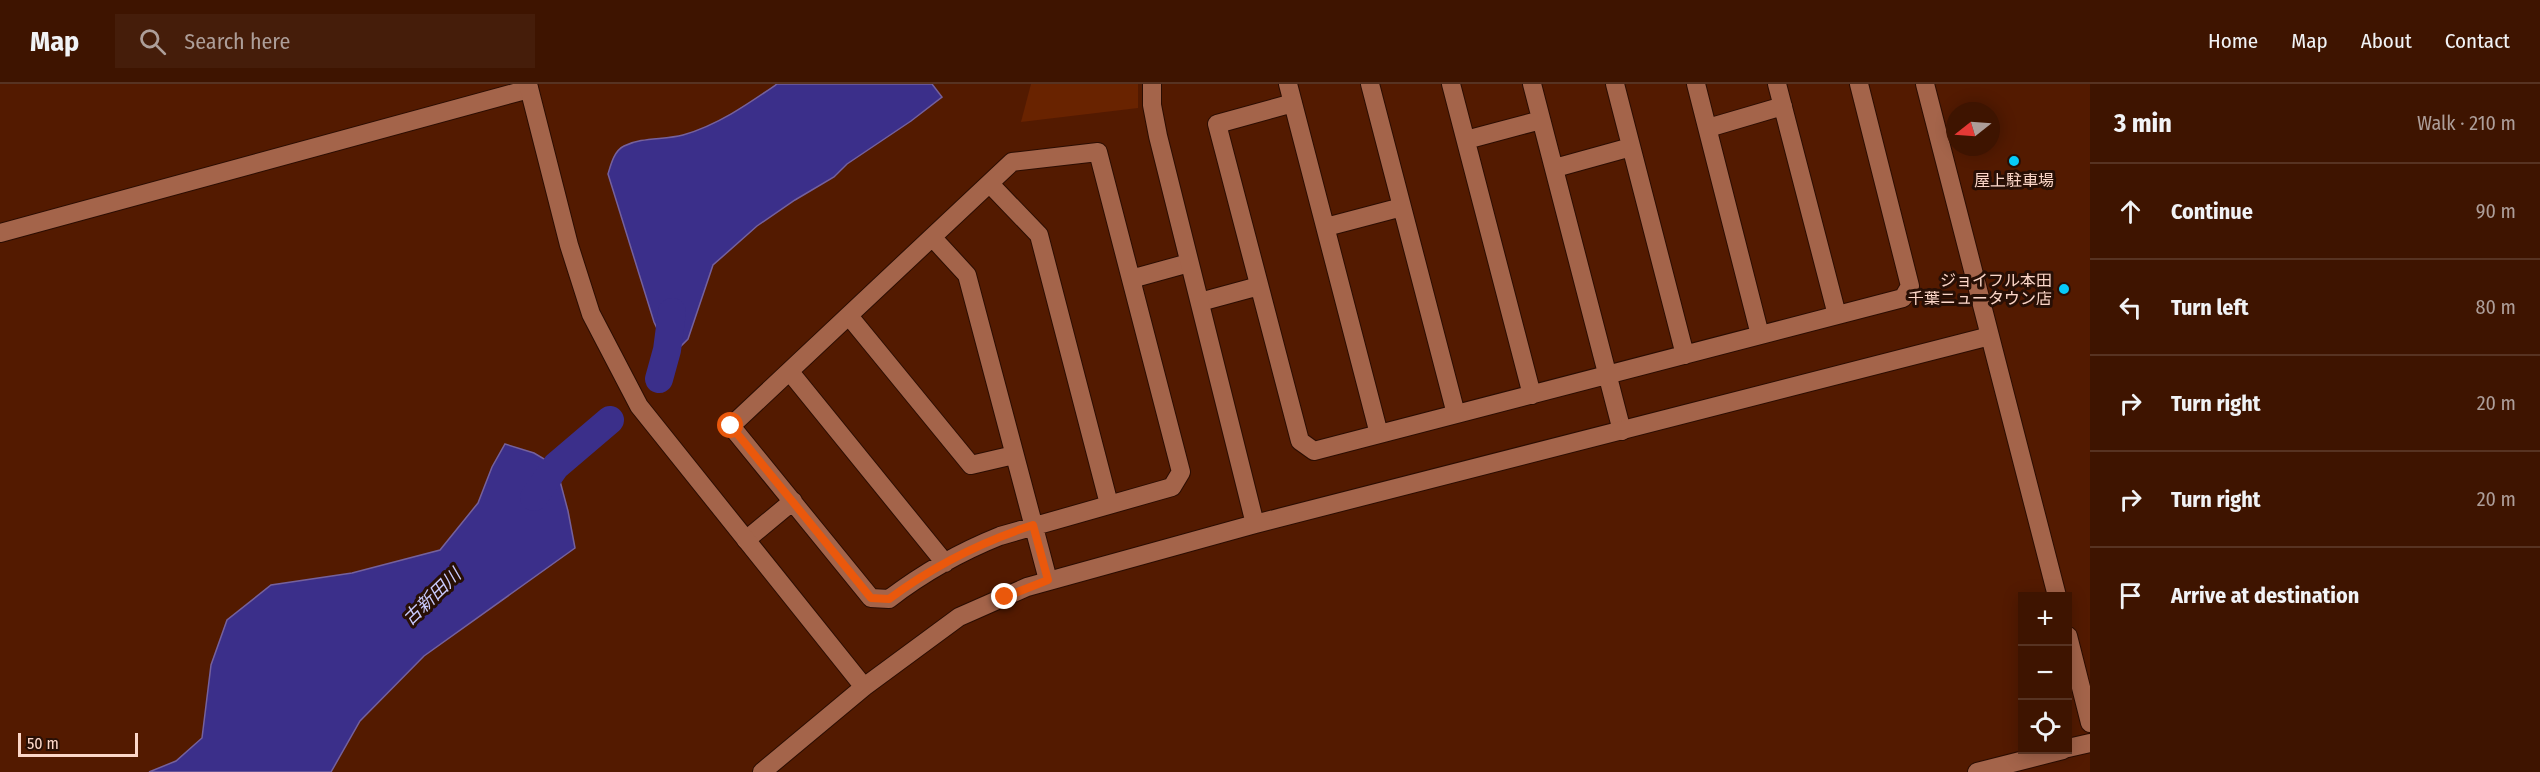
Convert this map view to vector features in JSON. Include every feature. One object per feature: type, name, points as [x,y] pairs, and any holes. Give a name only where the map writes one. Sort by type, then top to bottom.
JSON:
[{"type":"street","points":[[1152,84],[1152,105],[1158,136],[1255,524]]},
{"type":"street","points":[[1288,84],[1379,434]]},
{"type":"street","points":[[1370,84],[1456,414]]},
{"type":"street","points":[[1451,84],[1532,395]]},
{"type":"street","points":[[1532,84],[1622,431]]},
{"type":"street","points":[[1615,84],[1684,355]]},
{"type":"street","points":[[1696,84],[1760,335]]},
{"type":"street","points":[[1777,84],[1837,315]]},
{"type":"street","points":[[1293,104],[1217,124],[1300,441],[1314,451],[1903,298],[1910,286],[1859,84]]},
{"type":"street","points":[[1925,84],[2056,592]]},
{"type":"street","points":[[0,233],[529,86],[569,244],[591,314],[639,406],[864,687]]},
{"type":"street","points":[[1708,128],[1783,106]]},
{"type":"street","points":[[1466,140],[1541,120]]},
{"type":"street","points":[[1555,168],[1631,147]]},
{"type":"street","points":[[1098,152],[1181,472],[1172,487],[1033,525],[978,545],[919,577],[889,599],[871,598],[731,426],[933,238],[1012,162],[1098,152]]},
{"type":"street","points":[[990,184],[1039,235],[1109,504]]},
{"type":"street","points":[[1326,227],[1402,207]]},
{"type":"street","points":[[933,238],[967,275],[1048,580]]},
{"type":"street","points":[[1131,279],[1189,263]]},
{"type":"street","points":[[1200,302],[1259,286]]},
{"type":"street","points":[[849,316],[970,465],[1014,455]]},
{"type":"street","points":[[762,772],[864,687],[959,616],[1048,580],[1255,524],[1990,336]]},
{"type":"street","points":[[790,372],[945,563]]},
{"type":"street","points":[[746,540],[793,501]]},
{"type":"street","points":[[2070,646],[2090,723]]},
{"type":"street","points":[[2072,747],[2090,742]]},
{"type":"street","points":[[1977,772],[2046,754]]},
{"type":"shaded area","points":[[1031,84],[1138,84],[1138,108],[1021,122]]},
{"type":"water","points":[[777,84],[932,84],[942,97],[847,164],[834,177],[757,226],[713,265],[688,339],[677,350],[667,350],[654,322],[608,174],[615,154],[631,143],[676,137],[708,126]]},
{"type":"water","points":[[505,444],[534,453],[556,466],[575,548],[424,656],[360,721],[331,772],[149,772],[176,761],[202,738],[211,665],[227,620],[271,585],[352,573],[440,550],[478,503],[492,467]]},
{"type":"waterway","name":"古新田川","points":[[659,379],[667,350],[672,312]]},
{"type":"waterway","name":"古新田川","points":[[534,497],[556,466],[610,420]]},
{"type":"place","name":"屋上駐車場","points":[[2014,161]]},
{"type":"place","name":"ジョイフル本田 千葉ニュータウン店","points":[[2064,289]]},
{"type":"route","points":[[731,426],[871,598],[889,599],[919,577],[978,545],[1033,525],[1048,580],[1005,597]]}]
